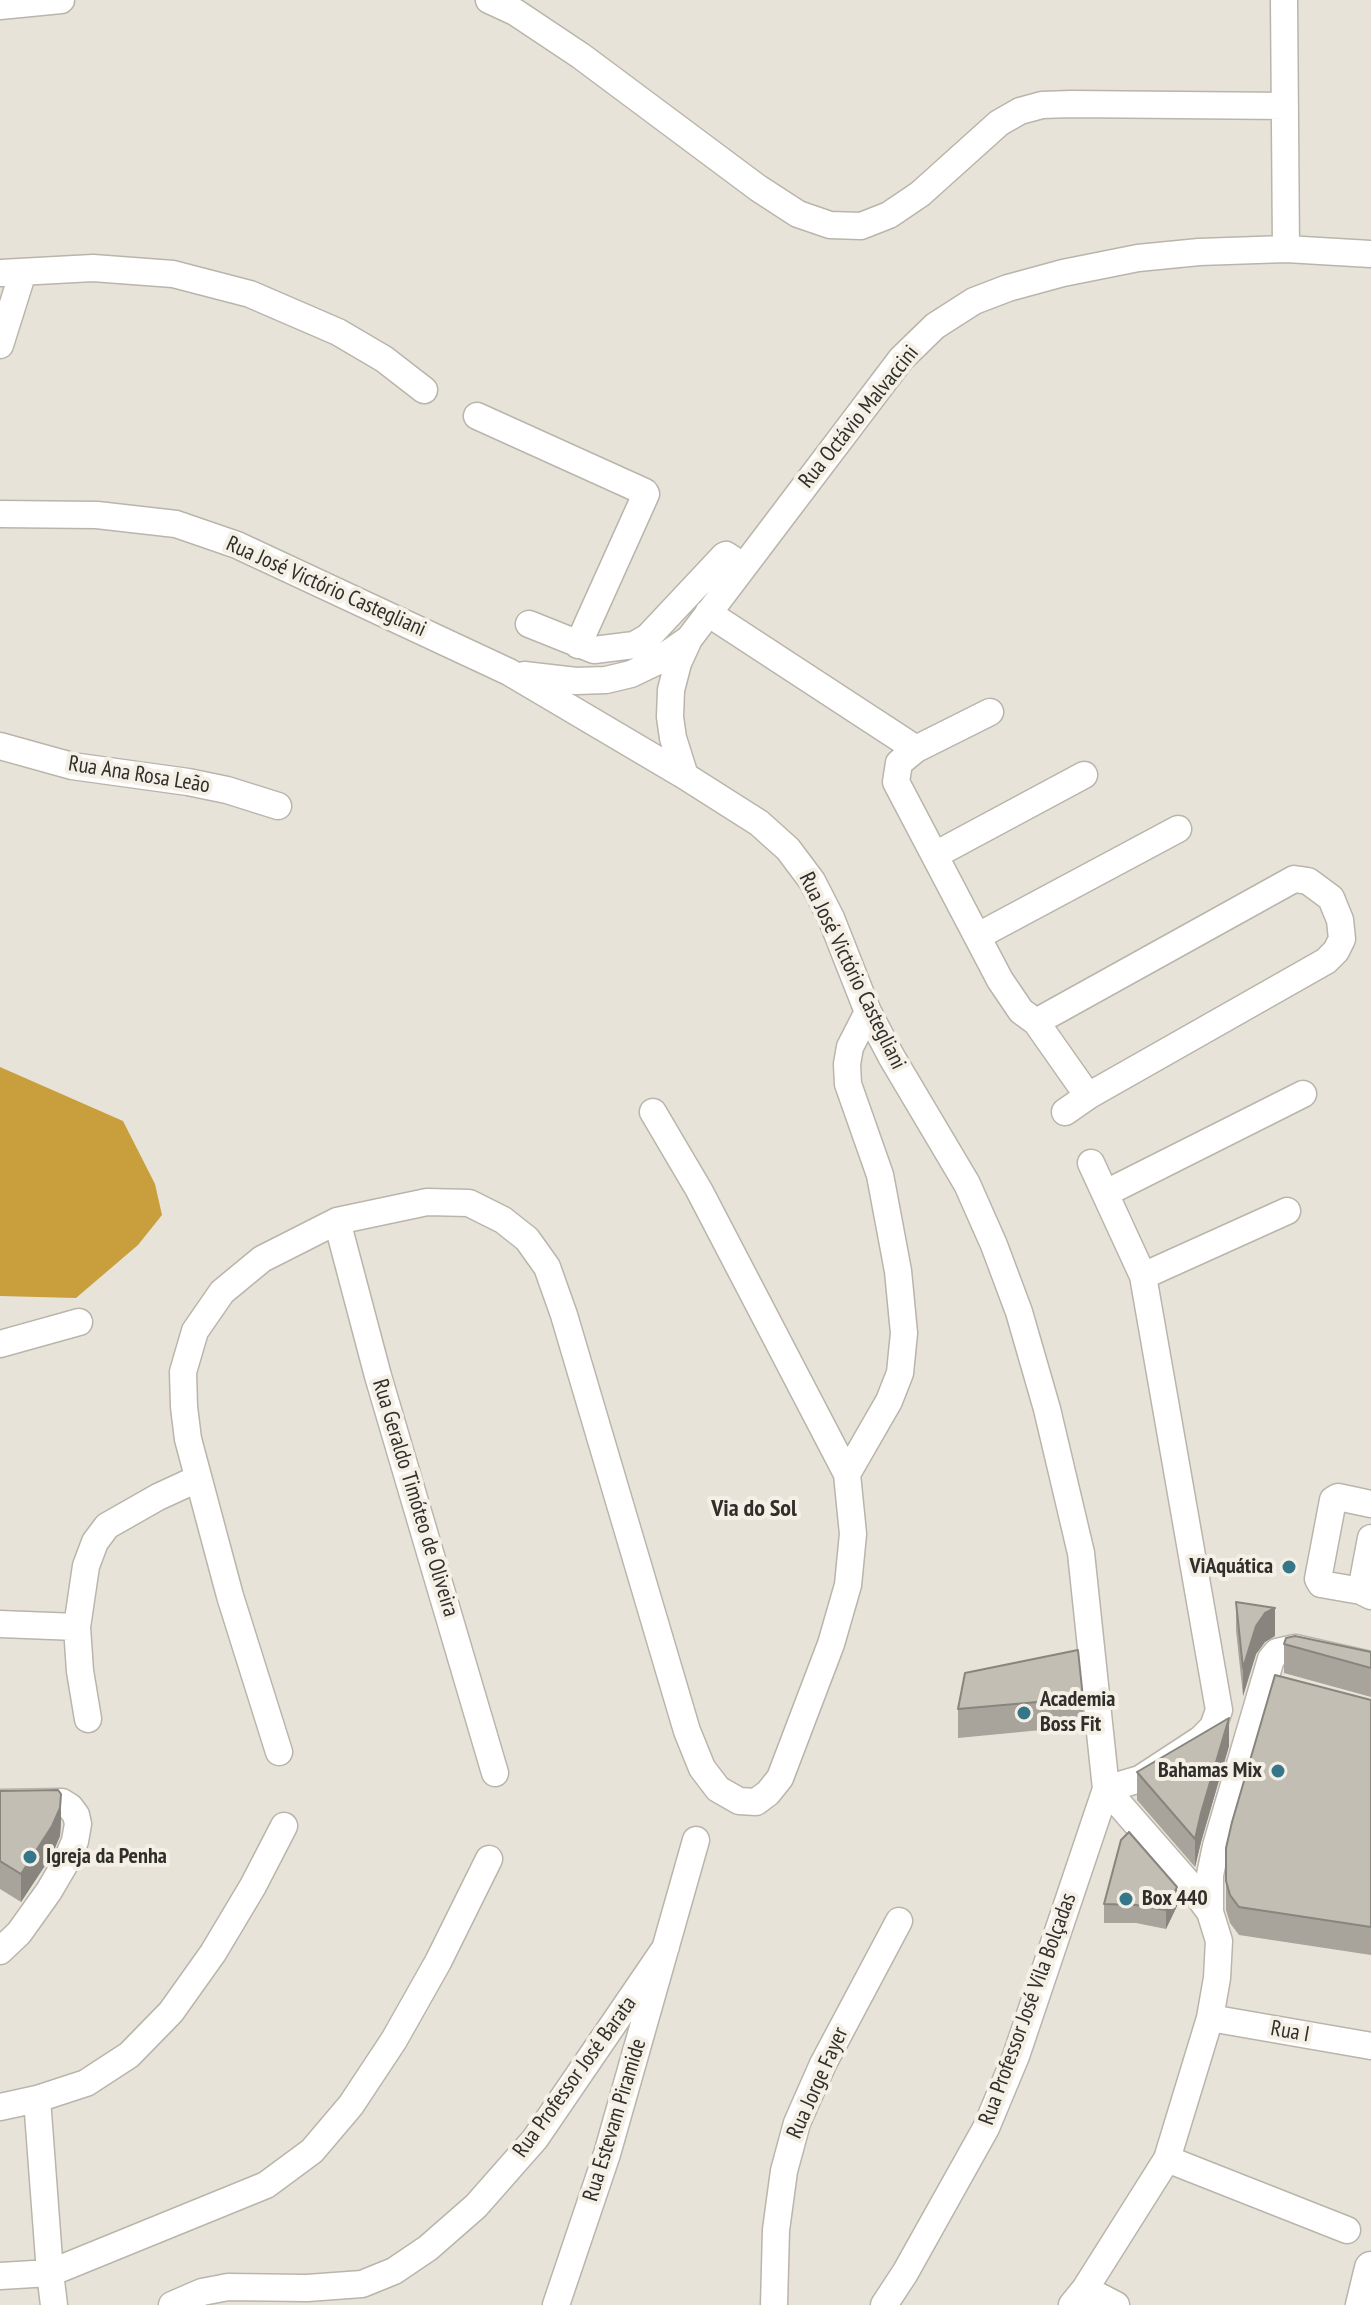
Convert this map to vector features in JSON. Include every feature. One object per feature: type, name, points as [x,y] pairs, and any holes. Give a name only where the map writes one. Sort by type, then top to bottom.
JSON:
[{"type":"main road","points":[[1362,2305],[1371,2268]]},
{"type":"street","points":[[0,6],[61,0]]},
{"type":"street","points":[[489,0],[515,12],[581,56],[758,188],[798,214],[830,225],[861,226],[889,215],[920,194],[999,123],[1020,111],[1042,105],[1285,106]]},
{"type":"street","points":[[1284,0],[1286,249]]},
{"type":"street","name":"Rua Octávio Malvaccini","points":[[685,776],[670,717],[671,690],[689,639],[901,359],[935,326],[974,301],[1008,288],[1138,258],[1286,249],[1371,254]]},
{"type":"street","points":[[0,345],[11,272],[93,268],[173,274],[250,294],[338,332],[384,359],[424,390]]},
{"type":"street","points":[[477,416],[646,494],[578,645]]},
{"type":"street","name":"Rua José Victório Castegliani","points":[[0,514],[97,515],[176,524],[237,545],[509,672],[685,776],[759,823],[788,849],[812,881],[831,918],[868,1012],[891,1056],[967,1184],[1019,1312],[1047,1409],[1081,1553],[1106,1789]]},
{"type":"street","points":[[529,624],[578,645],[599,650],[634,645],[648,637],[724,556],[743,566]]},
{"type":"street","points":[[708,613],[916,749]]},
{"type":"street","name":"Rua Octávio Malvaccini","points":[[509,672],[546,679],[606,680],[631,674],[656,662],[689,639]]},
{"type":"street","points":[[990,712],[916,749],[899,763],[896,782],[1000,980],[1021,1011],[1036,1022],[1088,1096]]},
{"type":"street","name":"Rua Ana Rosa Leão","points":[[0,746],[72,766],[214,787],[278,806]]},
{"type":"street","points":[[935,855],[1084,775]]},
{"type":"street","points":[[978,936],[1178,829]]},
{"type":"street","points":[[1036,1022],[1294,879],[1308,881],[1331,898],[1340,920],[1342,939],[1326,961],[1065,1112]]},
{"type":"street","points":[[847,1474],[889,1401],[900,1373],[904,1333],[898,1271],[880,1175],[848,1084],[850,1047],[868,1012]]},
{"type":"street","points":[[1106,1193],[1303,1094]]},
{"type":"street","points":[[279,1752],[234,1610],[188,1439],[183,1372],[195,1331],[222,1292],[262,1259],[337,1221],[427,1202],[469,1203],[503,1220],[527,1239],[547,1267],[564,1315],[687,1731],[702,1768],[718,1789],[739,1801],[756,1802],[780,1778],[831,1644],[848,1585],[853,1534],[847,1474],[699,1190],[653,1112]]},
{"type":"street","points":[[1091,1163],[1143,1276],[1219,1710],[1213,1727],[1201,1739],[1140,1779],[1106,1789],[1210,1912]]},
{"type":"street","points":[[1143,1276],[1287,1211]]},
{"type":"street","name":"Rua Geraldo Timóteo de Oliveira","points":[[337,1221],[378,1376],[495,1773]]},
{"type":"street","points":[[0,1344],[79,1322]]},
{"type":"street","points":[[88,1719],[77,1627],[86,1566],[95,1542],[107,1526],[197,1479]]},
{"type":"street","points":[[1371,1504],[1338,1497],[1333,1500],[1318,1579],[1321,1584],[1366,1594],[1371,1538]]},
{"type":"street","points":[[0,1624],[77,1627]]},
{"type":"street","points":[[1116,2305],[1078,2297],[1167,2159],[1210,2018],[1219,1941],[1210,1912],[1210,1875],[1216,1846],[1272,1686],[1271,1659],[1285,1649],[1310,1651],[1371,1665]]},
{"type":"street","name":"Rua Professor José Vila Bolçadas","points":[[884,2305],[986,2128],[1016,2056],[1106,1789]]},
{"type":"street","points":[[0,1803],[62,1802],[76,1815],[78,1824],[66,1862],[49,1891],[19,1933],[0,1951]]},
{"type":"street","points":[[0,2107],[86,2083],[129,2055],[171,2012],[213,1953],[284,1826]]},
{"type":"street","name":"Rua Estevam Piramide","points":[[556,2305],[607,2154],[696,1840]]},
{"type":"street","points":[[0,2276],[50,2273],[266,2185],[312,2151],[351,2105],[394,2040],[438,1962],[489,1859]]},
{"type":"street","name":"Rua Jorge Fayer","points":[[774,2305],[778,2215],[784,2171],[797,2123],[823,2064],[899,1921]]},
{"type":"street","name":"Rua Professor José Barata","points":[[172,2305],[202,2292],[228,2287],[323,2288],[362,2284],[394,2271],[428,2248],[476,2206],[535,2139],[666,1947]]},
{"type":"street","name":"Rua I","points":[[1210,2018],[1371,2046]]},
{"type":"street","points":[[37,2099],[54,2305]]},
{"type":"street","points":[[1167,2159],[1347,2230]]},
{"type":"shaded area","points":[[0,1067],[123,1121],[155,1184],[162,1215],[138,1245],[76,1298],[0,1296]]},
{"type":"building","points":[[1236,1602],[1275,1608],[1265,1613],[1256,1626],[1243,1668]]},
{"type":"building","points":[[1295,1636],[1371,1652],[1371,1668],[1284,1644],[1286,1638]]},
{"type":"building","points":[[1078,1650],[1083,1698],[958,1709],[965,1673]]},
{"type":"building","points":[[1275,1675],[1371,1700],[1371,1927],[1239,1907],[1230,1895],[1226,1881],[1226,1848]]},
{"type":"building","points":[[1229,1718],[1201,1813],[1195,1839],[1137,1772]]},
{"type":"building","points":[[58,1790],[61,1794],[60,1808],[21,1874],[0,1861],[0,1791]]},
{"type":"building","points":[[1129,1832],[1177,1887],[1166,1910],[1104,1904],[1121,1840]]},
{"type":"place","name":"ViAquática","points":[[1289,1567]]},
{"type":"place","name":"Academia Boss Fit","points":[[1024,1713]]},
{"type":"place","name":"Bahamas Mix","points":[[1278,1771]]},
{"type":"place","name":"Igreja da Penha","points":[[30,1857]]},
{"type":"place","name":"Box 440","points":[[1126,1899]]},
{"type":"district","name":"Via do Sol","points":[[754,1509]]}]
